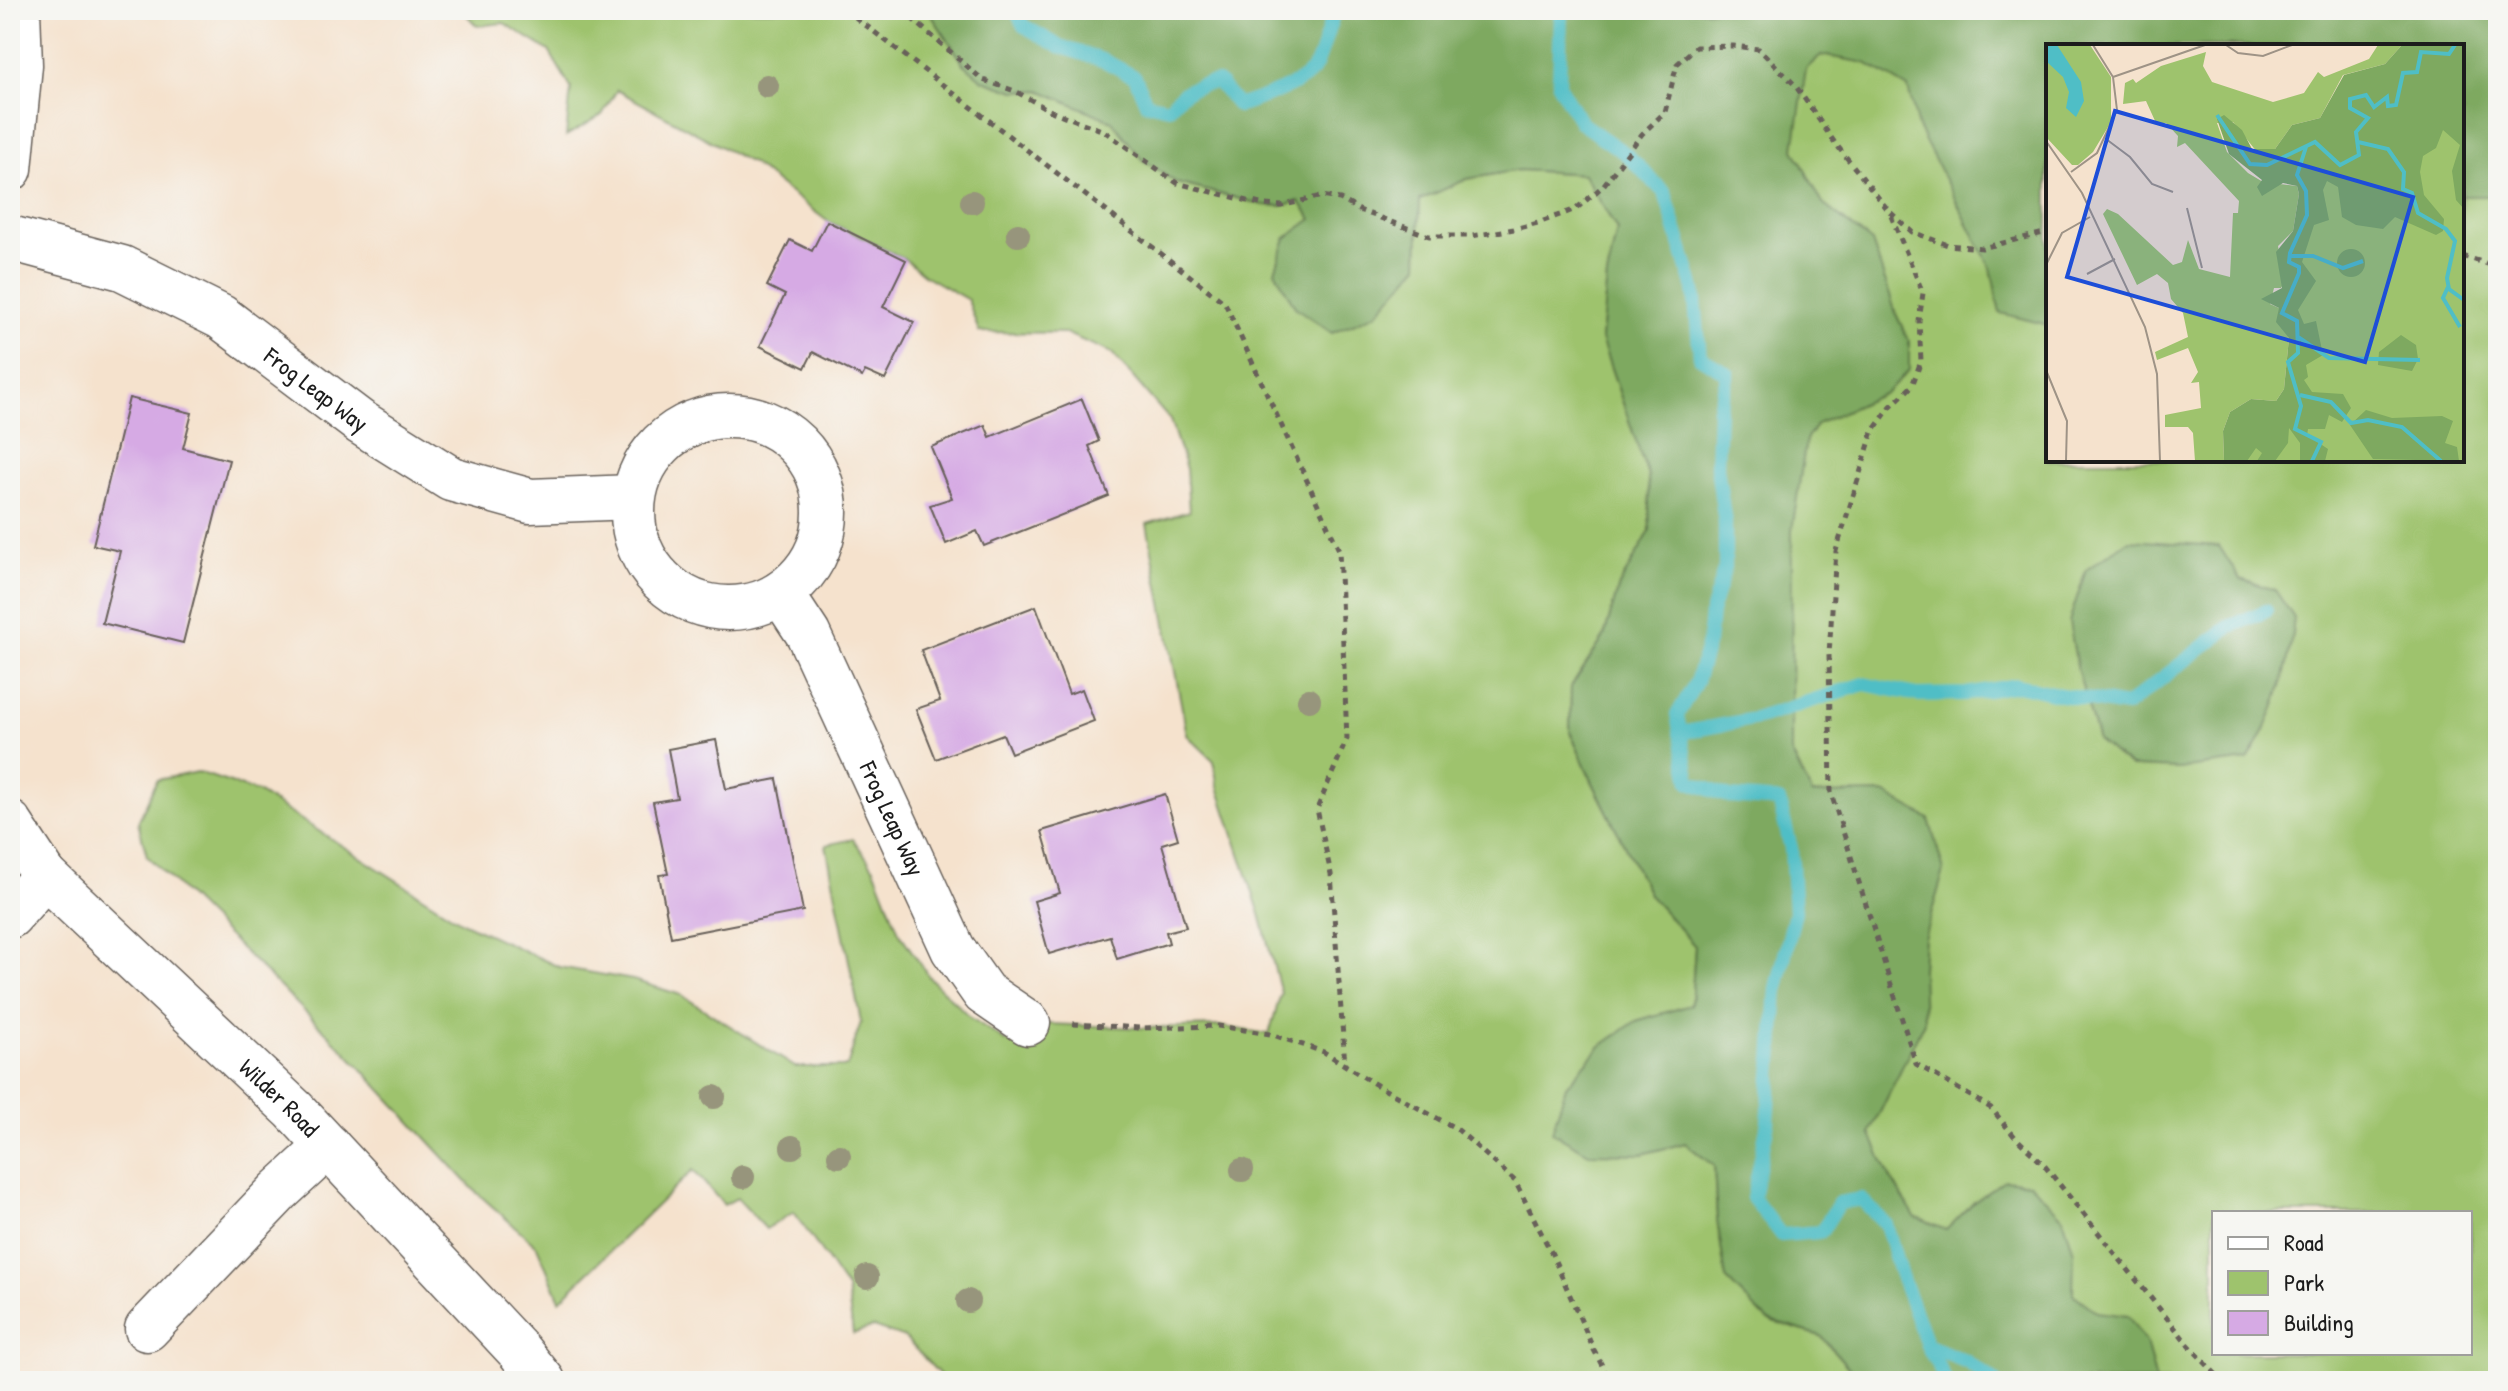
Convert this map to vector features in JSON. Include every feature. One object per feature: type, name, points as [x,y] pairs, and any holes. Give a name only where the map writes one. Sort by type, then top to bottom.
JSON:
[{"type":"street","points":[[10,169],[20,65],[18,10]]},
{"type":"street","name":"Frog Leap Way","points":[[10,238],[122,268],[221,317],[360,422],[451,479],[530,501],[633,497]]},
{"type":"street","points":[[710,416],[740,416],[769,423],[793,439],[812,462],[823,489],[825,519],[819,548],[804,573],[781,593],[752,606],[721,608],[690,601],[663,584],[644,559],[633,529],[633,497],[641,469],[658,444],[682,427],[710,416]]},
{"type":"street","name":"Frog Leap Way","points":[[781,593],[808,634],[953,949],[984,993],[1028,1023]]},
{"type":"street","name":"Wilder Road","points":[[10,823],[45,876],[294,1110],[519,1351],[543,1381]]},
{"type":"street","points":[[10,916],[45,876]]},
{"type":"street","points":[[147,1329],[279,1191],[328,1146]]},
{"type":"path","points":[[846,10],[1225,303],[1339,550],[1347,739],[1317,809],[1331,874],[1345,1065]]},
{"type":"path","points":[[902,10],[983,80],[1104,131],[1177,183],[1264,205],[1281,206],[1322,196],[1340,199],[1359,210],[1429,236],[1472,236],[1538,223],[1576,209],[1603,186],[1642,134],[1665,112],[1677,64],[1696,47],[1759,49],[1795,85],[1835,143],[1889,211],[1912,232],[1948,245],[1982,248],[2046,232]]},
{"type":"path","points":[[1889,211],[1923,293],[1919,321],[1921,361],[1912,386],[1891,406],[1873,431],[1836,551],[1829,654],[1831,793],[1916,1064],[1991,1108],[2044,1165],[2187,1343],[2222,1381]]},
{"type":"path","points":[[2464,257],[2498,267]]},
{"type":"path","points":[[1028,1023],[1140,1028],[1218,1026],[1270,1034],[1324,1052],[1457,1129],[1515,1181],[1610,1381]]},
{"type":"green space","points":[[462,10],[928,10],[964,64],[1015,91],[1040,90],[1113,121],[1143,160],[1177,183],[1264,205],[1281,206],[1299,201],[1313,219],[1286,238],[1418,266],[1419,200],[1467,179],[1519,170],[1584,174],[1617,230],[1607,277],[1601,339],[1648,476],[1650,531],[1619,586],[1604,637],[1571,687],[1570,732],[1650,896],[1695,946],[1691,1005],[1636,1021],[1642,1154],[1685,1143],[1714,1166],[1717,1220],[1767,1320],[1821,1336],[1860,1381],[946,1381],[905,1338],[873,1327],[853,1334],[847,1289],[794,1212],[766,1229],[737,1198],[724,1205],[693,1170],[560,1300],[537,1246],[475,1191],[347,1053],[147,856],[138,822],[157,780],[198,772],[257,792],[464,923],[559,967],[633,980],[681,995],[795,1067],[847,1067],[861,1022],[826,845],[853,839],[874,868],[899,932],[930,978],[971,1018],[1007,1042],[1028,1023],[1140,1028],[1218,1026],[1269,1034],[1281,993],[1260,914],[1217,784],[1214,761],[1187,735],[1147,524],[1189,511],[1186,469],[1170,420],[1112,353],[1065,333],[979,332],[968,300],[924,275],[906,260],[827,221],[751,163],[617,90],[602,115],[566,136],[571,88],[549,51],[504,23],[477,26]]},
{"type":"green space","points":[[928,10],[2498,10],[2498,196],[2464,196],[2464,44],[2046,44],[2046,324],[2000,313],[1991,268],[1918,128],[1908,88],[1866,63],[1821,55],[1806,69],[1794,149],[1823,204],[1872,242],[1897,316],[1909,341],[1909,370],[1887,392],[1817,424],[1806,440],[1792,530],[1791,752],[1812,794],[1884,793],[1929,819],[1944,871],[1924,938],[1924,1022],[1870,1133],[1890,1177],[1915,1217],[1946,1230],[1974,1202],[2004,1180],[2030,1183],[2063,1217],[2074,1252],[2073,1294],[2097,1312],[2128,1316],[2146,1342],[2156,1381],[1860,1381],[1821,1336],[1767,1320],[1726,1279],[1717,1220],[1714,1166],[1685,1143],[1642,1154],[1589,1153],[1552,1132],[1566,1086],[1601,1046],[1636,1021],[1691,1005],[1695,946],[1650,896],[1570,732],[1571,687],[1604,637],[1619,586],[1650,531],[1648,476],[1601,339],[1607,277],[1617,230],[1584,174],[1519,170],[1467,179],[1420,200],[1418,266],[1376,314],[1332,333],[1295,307],[1275,271],[1286,238],[1312,219],[1299,201],[1281,206],[1264,205],[1177,183],[1143,160],[1112,121],[1040,90],[1015,91],[983,80],[964,64]]},
{"type":"green space","points":[[1775,10],[2498,10],[2498,1381],[1976,1381],[1799,1116],[1682,512]]},
{"type":"green space","points":[[2129,540],[2219,546],[2240,579],[2275,590],[2294,618],[2280,692],[2248,760],[2179,769],[2131,767],[2098,741],[2078,672],[2069,622],[2086,570]]},
{"type":"building","points":[[827,221],[906,260],[883,307],[914,322],[885,380],[865,371],[862,377],[813,352],[805,368],[760,346],[785,295],[767,286],[790,240],[812,251]]},
{"type":"building","points":[[129,398],[192,413],[183,448],[229,460],[183,643],[102,623],[120,551],[93,545]]},
{"type":"building","points":[[1082,399],[1099,441],[1089,446],[1109,496],[984,546],[977,531],[946,544],[930,505],[952,498],[931,447],[985,425],[990,437]]},
{"type":"building","points":[[1036,606],[1069,694],[1082,689],[1094,721],[1011,753],[1003,734],[936,759],[916,709],[940,701],[921,650]]},
{"type":"building","points":[[716,740],[726,789],[777,779],[803,911],[671,937],[659,875],[668,874],[653,802],[677,798],[668,749]]},
{"type":"building","points":[[1165,794],[1178,839],[1162,844],[1186,927],[1166,932],[1169,943],[1117,959],[1110,936],[1049,954],[1034,901],[1060,893],[1042,831]]},
{"type":"waterway","points":[[1016,10],[1024,26],[1059,46],[1105,61],[1135,77],[1146,103],[1169,108],[1184,93],[1203,85],[1218,82],[1238,106],[1302,79],[1316,65],[1335,10]]},
{"type":"waterway","points":[[1561,10],[1559,86],[1581,123],[1626,154],[1665,193],[1694,289],[1700,357],[1728,374],[1719,408],[1717,467],[1725,523],[1725,567],[1696,682],[1677,715],[1690,782],[1730,797],[1779,801],[1791,848],[1795,912],[1777,988],[1768,1122],[1753,1198],[1781,1235],[1821,1232],[1839,1203],[1861,1199],[1886,1224],[1900,1273],[1927,1345],[1946,1381]]},
{"type":"waterway","points":[[1680,733],[1758,718],[1864,684],[1917,695],[1966,694],[2017,685],[2126,706],[2229,627],[2266,611]]},
{"type":"waterway","points":[[1927,1345],[1967,1362],[1995,1381]]}]
